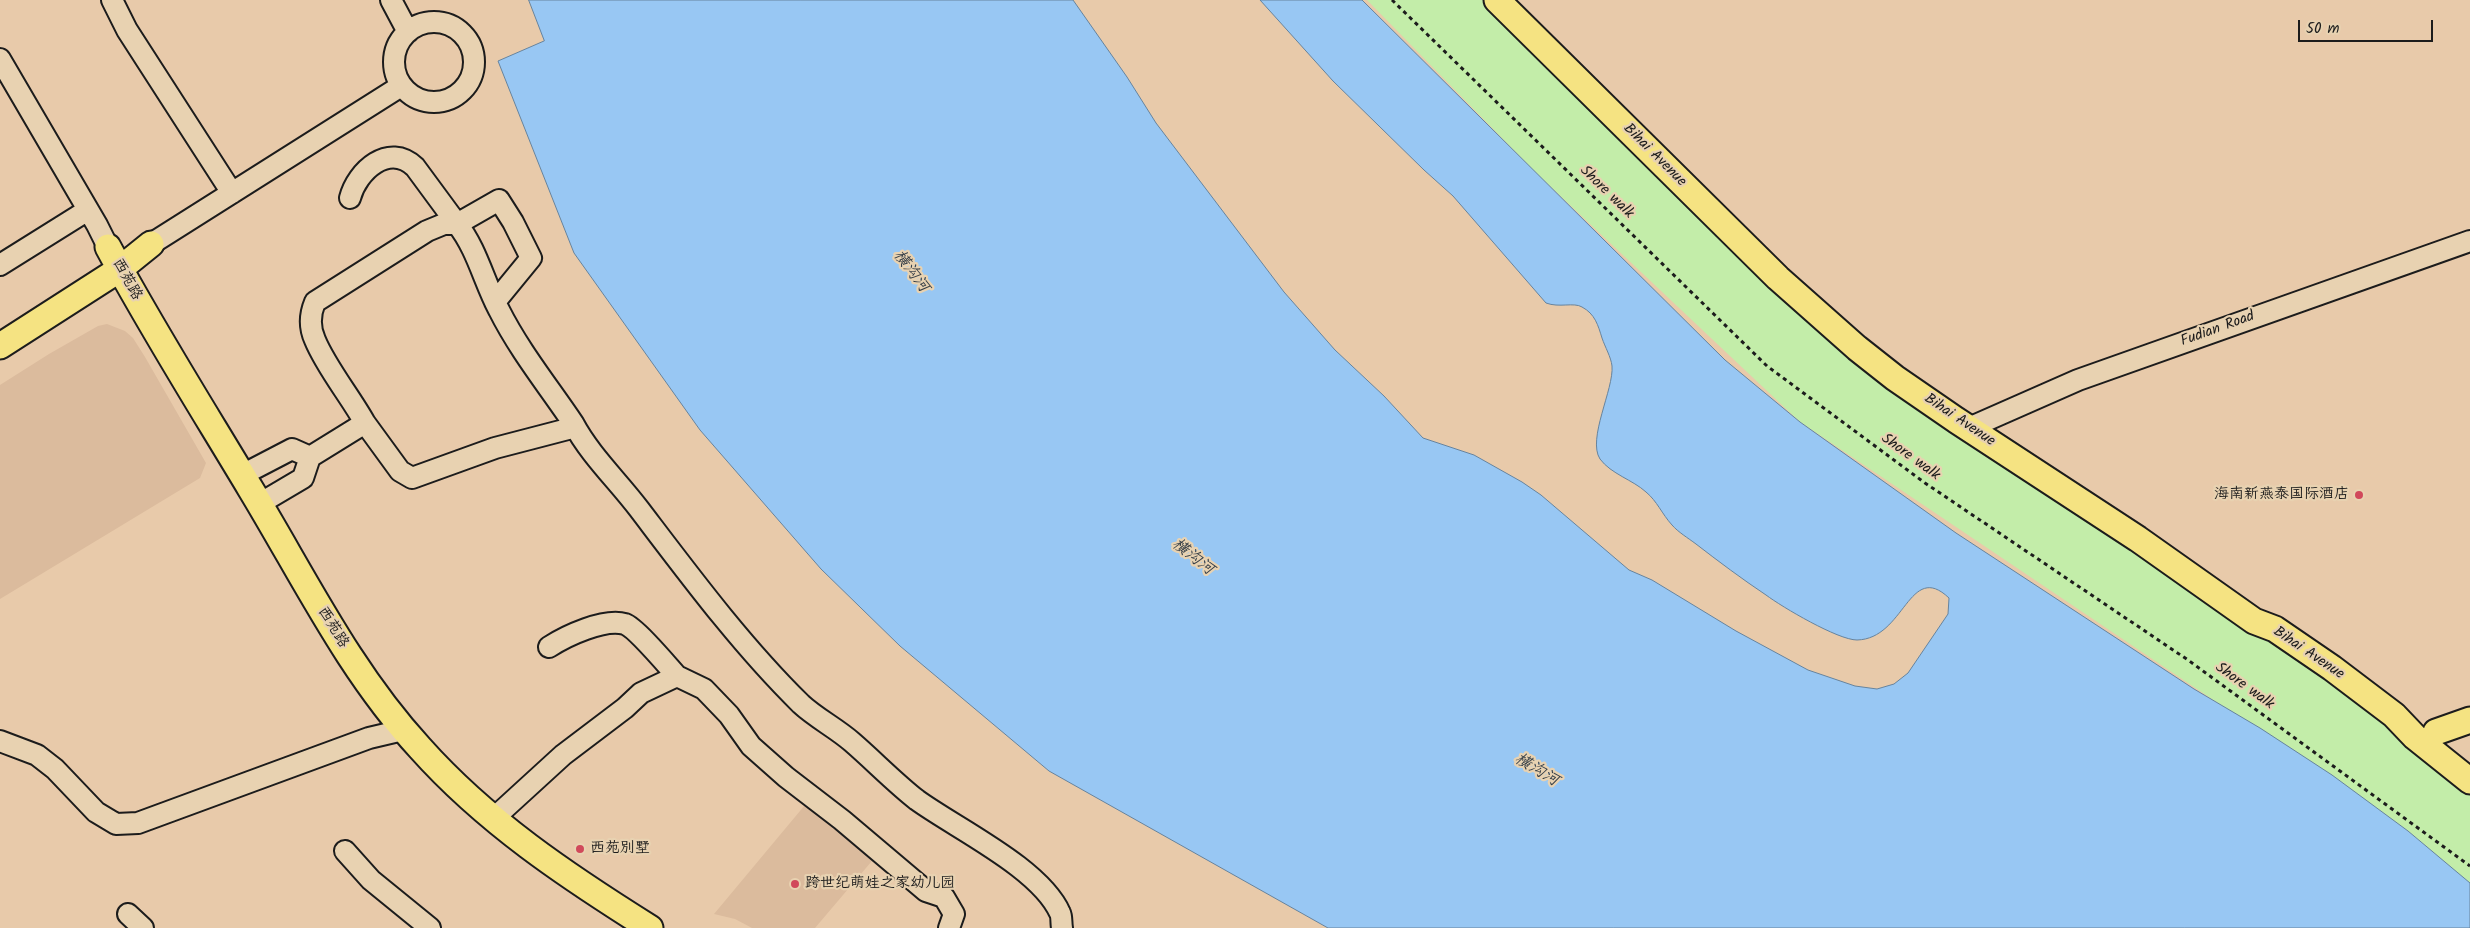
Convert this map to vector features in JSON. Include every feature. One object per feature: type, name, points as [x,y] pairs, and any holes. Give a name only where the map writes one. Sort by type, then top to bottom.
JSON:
[{"type":"main road","name":"Bihai Avenue","points":[[1497,0],[1705,207],[1820,316],[1895,378],[1975,426],[2316,646],[2436,732],[2470,762]]},
{"type":"main road","name":"Bihai Avenue","points":[[1511,0],[1733,222],[1825,308],[1975,426],[2254,621],[2275,629],[2324,663],[2394,715],[2415,737],[2470,781]]},
{"type":"main road","points":[[0,332],[113,258],[151,244]]},
{"type":"main road","points":[[0,346],[113,258]]},
{"type":"main road","name":"西苑路","points":[[113,258],[355,666],[403,730],[448,778],[494,819],[552,864],[650,928]]},
{"type":"main road","points":[[2436,732],[2470,720]]},
{"type":"street","points":[[112,0],[127,30],[232,193]]},
{"type":"street","points":[[391,0],[408,32]]},
{"type":"street","points":[[432,22],[446,24],[458,31],[467,41],[471,49],[474,67],[469,80],[461,91],[450,99],[437,102],[425,101],[413,96],[402,86],[394,65],[395,53],[400,41],[408,32],[419,25],[432,22]]},
{"type":"street","points":[[0,59],[6,80],[88,210],[113,258]]},
{"type":"street","points":[[151,244],[402,86]]},
{"type":"street","points":[[350,198],[353,187],[366,169],[386,158],[400,157],[415,167],[467,237],[495,302],[511,332],[597,460],[618,481],[691,578],[764,665],[796,699],[851,741],[916,799],[965,833],[993,848],[1023,871],[1048,894],[1061,915],[1062,928]]},
{"type":"street","points":[[495,302],[531,258],[499,200],[457,224],[444,224],[427,231],[315,302],[312,310],[311,324],[315,340],[365,423],[400,471],[412,478],[495,448],[568,429],[573,423]]},
{"type":"street","points":[[0,265],[88,210]]},
{"type":"street","name":"Fudian Road","points":[[1975,426],[2078,380],[2470,241]]},
{"type":"street","points":[[259,504],[303,478],[310,457],[365,423]]},
{"type":"street","points":[[242,476],[292,449],[310,457]]},
{"type":"street","points":[[548,648],[579,631],[611,623],[626,624],[654,649],[677,676],[704,688],[729,714],[751,746],[786,777],[842,820],[926,891],[944,897],[954,914],[949,928]]},
{"type":"street","points":[[494,819],[563,754],[625,708],[641,692],[677,676]]},
{"type":"street","points":[[0,741],[37,755],[55,769],[96,812],[116,824],[138,823],[369,738],[403,730]]},
{"type":"street","points":[[345,851],[370,880],[430,928]]},
{"type":"street","points":[[128,914],[143,928]]},
{"type":"path","name":"Shore walk","points":[[1392,0],[1766,366],[1925,483],[2188,660],[2470,866]]},
{"type":"shaded area","points":[[107,324],[125,331],[133,338],[206,463],[200,478],[0,599],[0,385],[98,326]]},
{"type":"shaded area","name":"跨世纪萌娃之家幼儿园","points":[[805,805],[877,855],[815,928],[752,928],[735,919],[714,914]]},
{"type":"green space","points":[[1367,0],[1496,0],[1895,378],[2254,621],[2470,782],[2470,885],[2408,831],[1800,422],[1537,174]]},
{"type":"water","name":"横沟河","points":[[529,0],[1073,0],[1127,77],[1156,123],[1284,292],[1335,350],[1384,396],[1423,438],[1474,455],[1522,482],[1541,495],[1629,570],[1652,580],[1736,631],[1808,670],[1855,686],[1877,689],[1894,684],[1908,673],[1948,614],[1949,598],[1936,589],[1925,588],[1915,594],[1886,628],[1873,636],[1857,640],[1837,635],[1784,607],[1680,533],[1668,521],[1646,492],[1610,469],[1600,459],[1597,450],[1597,439],[1612,376],[1612,366],[1593,316],[1579,306],[1546,303],[1453,196],[1333,81],[1260,0],[1362,0],[1725,360],[1800,422],[1956,533],[2194,689],[2260,728],[2332,775],[2408,831],[2470,883],[2470,928],[1328,928],[1049,771],[900,646],[821,569],[700,430],[574,253],[498,61],[544,41]]},
{"type":"place","name":"海南新燕泰国际酒店","points":[[2359,495]]},
{"type":"place","name":"西苑别墅","points":[[580,849]]},
{"type":"place","name":"跨世纪萌娃之家幼儿园","points":[[795,884]]}]
